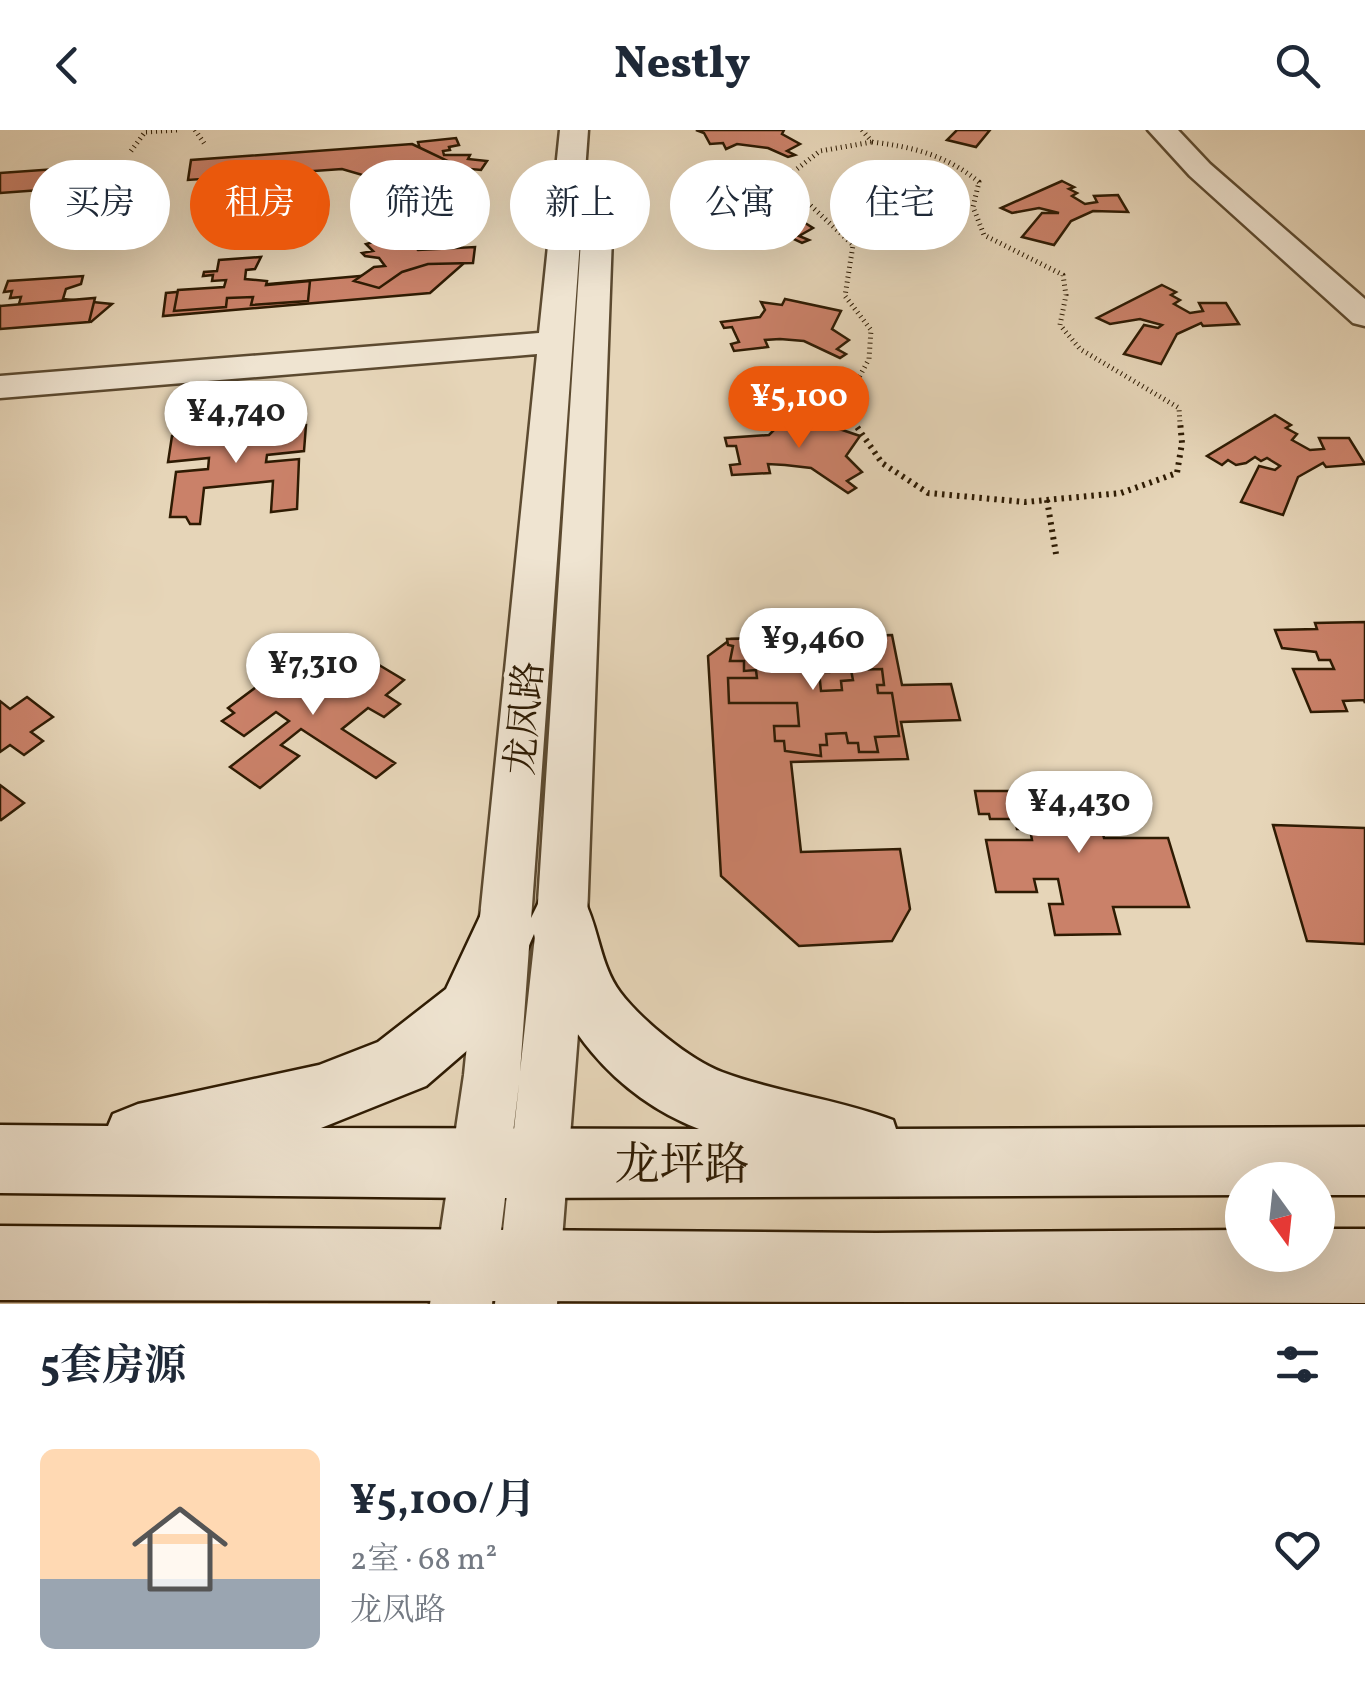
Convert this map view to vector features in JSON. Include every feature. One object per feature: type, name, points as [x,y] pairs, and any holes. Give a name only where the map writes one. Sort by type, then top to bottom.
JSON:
[{"type":"main road","points":[[11,1159],[233,1118],[320,1097],[402,1064],[469,1009],[533,923],[571,958],[596,1012],[639,1056],[704,1099],[933,1162]]},
{"type":"main road","name":"龙坪路","points":[[11,1159],[510,1164],[1365,1161]]},
{"type":"main road","points":[[0,1264],[496,1286],[962,1269],[1365,1266]]},
{"type":"main road","points":[[0,1264],[153,1304]]},
{"type":"main road","points":[[803,1304],[962,1269]]},
{"type":"street","name":"龙凤路","points":[[533,923],[557,342],[574,130]]},
{"type":"street","name":"龙凤路","points":[[496,1286],[510,1164],[492,1076],[533,923],[602,130]]},
{"type":"street","points":[[1162,130],[1200,170],[1365,316]]},
{"type":"street","points":[[0,387],[557,342]]},
{"type":"path","points":[[131,151],[146,131],[178,130]]},
{"type":"path","points":[[195,130],[206,146]]},
{"type":"path","points":[[862,130],[872,142]]},
{"type":"path","points":[[872,142],[916,147],[955,161],[979,182],[973,207],[984,235],[1063,274],[1066,295],[1060,325],[1080,350],[1179,408],[1182,443],[1177,473],[1122,494],[1025,502],[928,493],[882,464],[854,426],[851,392],[869,360],[871,330],[845,296],[853,245],[824,213],[798,195],[788,176],[820,152],[872,142]]},
{"type":"path","points":[[1046,500],[1056,554]]},
{"type":"building","points":[[696,130],[784,130],[782,134],[800,144],[787,151],[795,155],[788,157],[768,148],[737,144],[726,149],[723,143],[710,144],[704,133]]},
{"type":"building","points":[[957,130],[990,130],[976,147],[947,140]]},
{"type":"building","points":[[456,138],[459,145],[443,151],[444,155],[470,155],[468,159],[478,160],[428,160],[426,154],[408,156],[407,151],[420,149],[418,142]]},
{"type":"building","points":[[412,144],[446,160],[350,160],[350,171],[330,170],[330,160],[191,160]]},
{"type":"building","points":[[30,171],[30,191],[0,193],[0,173]]},
{"type":"building","points":[[1062,181],[1074,187],[1069,189],[1077,193],[1072,196],[1085,204],[1097,202],[1094,196],[1118,195],[1128,212],[1093,211],[1071,221],[1054,245],[1022,237],[1042,213],[1059,213],[1039,208],[1012,213],[1001,208]]},
{"type":"building","points":[[403,250],[461,250],[463,264],[430,293],[163,316],[166,293],[383,274]]},
{"type":"building","points":[[475,250],[473,263],[428,264],[402,272],[379,288],[354,281],[374,267],[385,266],[379,258],[362,253]]},
{"type":"building","points":[[261,257],[255,269],[246,270],[245,279],[267,281],[266,285],[310,281],[308,301],[251,305],[253,297],[227,298],[226,307],[174,311],[178,290],[224,287],[226,280],[212,281],[213,275],[203,276],[204,272],[217,271],[219,260]]},
{"type":"building","points":[[83,276],[81,284],[66,289],[63,299],[112,304],[91,322],[55,313],[0,323],[0,306],[7,310],[18,307],[21,297],[10,298],[12,291],[4,292],[8,281]]},
{"type":"building","points":[[1162,285],[1176,292],[1171,295],[1180,300],[1174,304],[1190,313],[1203,311],[1199,303],[1226,303],[1239,324],[1201,323],[1177,334],[1161,364],[1124,354],[1144,325],[1162,325],[1140,319],[1110,324],[1097,318]]},
{"type":"building","points":[[95,298],[89,322],[0,329],[0,306]]},
{"type":"building","points":[[785,299],[841,311],[832,329],[849,340],[837,349],[846,354],[840,358],[804,341],[780,339],[765,340],[768,347],[734,351],[731,344],[739,342],[732,327],[724,328],[721,322],[760,317],[765,310],[761,302],[782,305]]},
{"type":"building","points":[[1275,415],[1291,425],[1286,428],[1297,434],[1292,440],[1310,450],[1324,449],[1319,438],[1349,438],[1365,464],[1326,467],[1323,463],[1298,477],[1283,515],[1241,502],[1259,466],[1275,470],[1280,466],[1267,458],[1261,461],[1255,457],[1246,463],[1236,465],[1228,460],[1222,465],[1207,456]]},
{"type":"building","points":[[801,416],[860,436],[846,456],[862,472],[847,481],[856,488],[848,493],[811,468],[785,465],[768,464],[770,473],[732,475],[730,465],[740,464],[736,446],[727,446],[725,438],[769,435],[776,428],[772,421],[775,417],[796,424]]},
{"type":"building","points":[[306,425],[304,451],[267,455],[266,462],[299,459],[297,509],[271,512],[273,481],[204,488],[200,524],[190,524],[186,517],[170,517],[176,472],[208,469],[209,458],[168,462],[172,436]]},
{"type":"building","points":[[1365,622],[1365,703],[1343,701],[1347,711],[1311,712],[1293,669],[1334,669],[1330,660],[1319,660],[1316,652],[1282,648],[1275,630],[1317,629],[1315,623]]},
{"type":"building","points":[[892,635],[902,685],[951,684],[960,720],[901,722],[908,759],[791,762],[801,852],[900,849],[910,909],[892,941],[799,946],[721,876],[708,656],[731,639]]},
{"type":"building","points":[[840,637],[843,662],[827,663],[829,672],[819,672],[821,691],[842,690],[841,681],[853,680],[851,670],[882,669],[884,685],[877,685],[878,693],[892,693],[899,736],[875,737],[878,752],[859,752],[858,743],[848,743],[846,733],[826,734],[827,745],[820,745],[821,756],[785,751],[784,741],[775,741],[774,726],[799,726],[797,703],[729,703],[728,678],[757,678],[756,670],[744,671],[744,661],[730,661],[733,646],[728,645],[727,639]]},
{"type":"building","points":[[374,662],[404,680],[386,695],[400,704],[384,717],[368,708],[342,729],[395,763],[376,778],[301,729],[281,745],[299,756],[260,788],[230,767],[289,721],[276,712],[244,736],[222,721],[234,713],[228,708],[283,667],[317,688],[347,664],[361,673]]},
{"type":"building","points":[[27,697],[53,717],[31,732],[43,741],[24,755],[10,745],[0,752],[0,701],[10,709]]},
{"type":"building","points":[[1021,782],[1106,782],[1114,813],[1098,813],[1104,838],[1168,838],[1189,907],[1113,907],[1120,934],[1055,935],[1049,904],[1063,904],[1058,879],[1034,879],[1037,892],[996,892],[986,840],[1032,840],[1030,829],[1017,829],[1015,819],[990,819],[989,814],[979,814],[975,791],[1023,791]]},
{"type":"building","points":[[0,785],[24,803],[1,820],[0,819]]},
{"type":"building","points":[[1273,825],[1365,828],[1365,944],[1307,941]]}]
